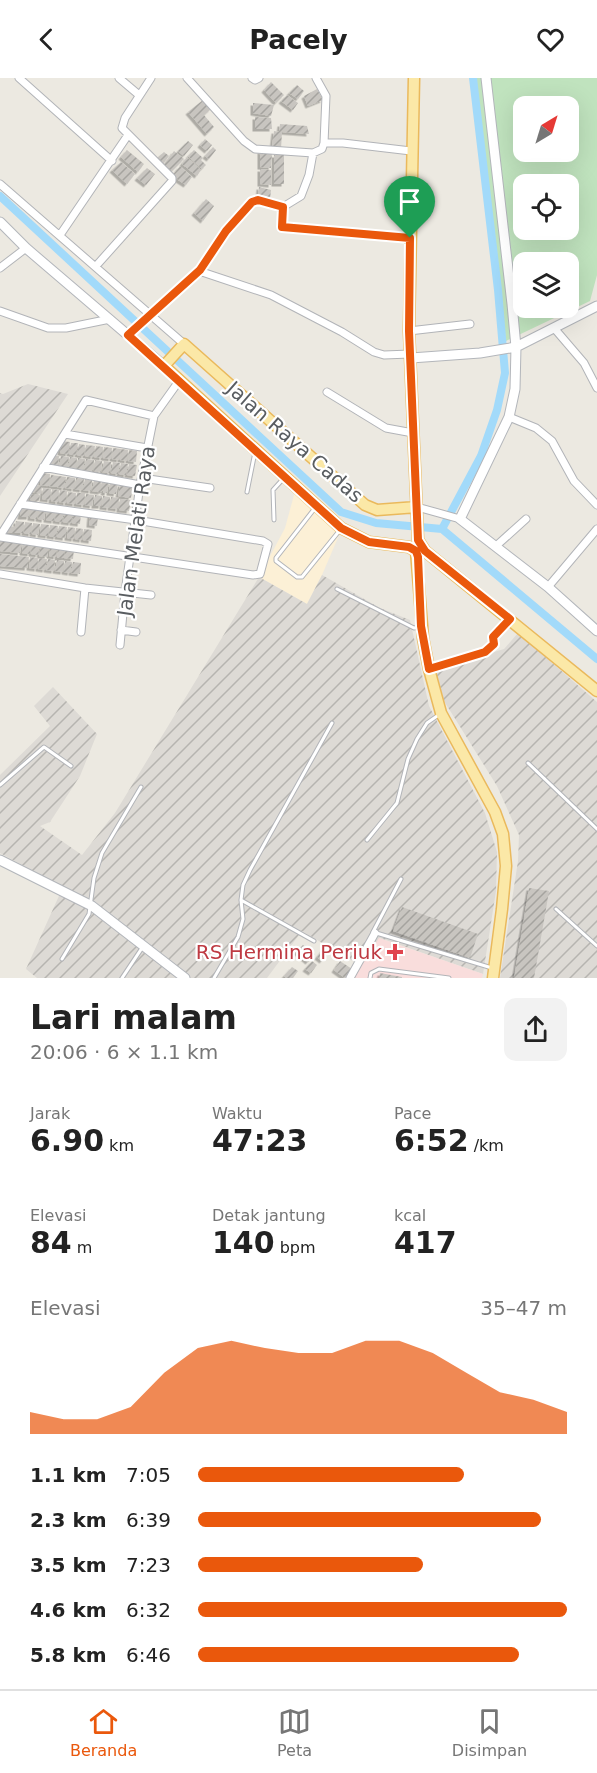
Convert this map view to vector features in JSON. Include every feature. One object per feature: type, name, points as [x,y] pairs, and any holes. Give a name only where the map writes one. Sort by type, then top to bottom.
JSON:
[{"type":"main road","points":[[414,78],[409,331],[419,510],[417,546],[421,626],[429,669],[441,713],[495,812],[503,834],[506,866],[493,973]]},
{"type":"main road","points":[[166,364],[183,346]]},
{"type":"main road","name":"Jalan Raya Cadas","points":[[183,346],[365,505],[377,510],[419,510]]},
{"type":"main road","name":"Jalan Raya Cadas","points":[[166,364],[179,381],[341,528],[369,542],[417,546]]},
{"type":"main road","points":[[417,546],[510,619],[597,692]]},
{"type":"street","points":[[18,78],[112,161]]},
{"type":"street","points":[[119,78],[139,95]]},
{"type":"street","points":[[96,266],[172,181],[172,178],[122,128],[139,95],[151,78]]},
{"type":"street","points":[[187,78],[244,141],[255,149],[313,153],[322,149],[324,142],[326,96],[316,78]]},
{"type":"street","points":[[252,78],[255,80],[259,78]]},
{"type":"street","points":[[456,518],[509,417],[515,389],[486,78]]},
{"type":"street","points":[[60,235],[128,135]]},
{"type":"street","points":[[324,142],[411,151]]},
{"type":"street","points":[[132,332],[200,270],[226,231],[252,202],[258,200],[283,207],[301,196],[309,175],[313,153]]},
{"type":"street","points":[[0,184],[96,266],[183,346]]},
{"type":"street","points":[[283,207],[282,227],[410,238]]},
{"type":"street","name":"Jalan Raya Cadas","points":[[0,222],[26,248],[110,319],[132,332],[166,364]]},
{"type":"street","points":[[0,268],[26,248]]},
{"type":"street","points":[[200,270],[271,295],[342,332],[374,352],[384,355],[485,352],[512,348],[597,306]]},
{"type":"street","points":[[0,311],[48,327],[66,328],[110,319]]},
{"type":"street","points":[[409,331],[470,324]]},
{"type":"street","points":[[554,328],[584,363],[597,388]]},
{"type":"street","points":[[20,504],[136,519],[266,543],[268,544],[260,574],[253,575],[0,536],[43,467],[87,399],[154,416],[179,381]]},
{"type":"street","points":[[327,392],[386,429],[413,433]]},
{"type":"street","name":"Jalan Melati Raya","points":[[120,645],[125,592],[141,482],[154,416]]},
{"type":"street","points":[[509,417],[536,428],[552,441],[574,481],[597,506]]},
{"type":"street","points":[[65,434],[147,448]]},
{"type":"street","points":[[43,467],[141,482],[210,488]]},
{"type":"street","points":[[419,510],[456,518],[548,587],[597,631]]},
{"type":"street","points":[[496,546],[526,519]]},
{"type":"street","points":[[548,587],[597,529]]},
{"type":"street","points":[[0,574],[151,596]]},
{"type":"street","points":[[81,632],[85,588]]},
{"type":"street","points":[[429,669],[485,652],[494,644],[493,637],[510,619]]},
{"type":"street","points":[[121,630],[135,632]]},
{"type":"street","points":[[0,860],[92,906],[185,978]]},
{"type":"street","points":[[350,978],[375,933]]},
{"type":"lane","points":[[247,492],[255,451]]},
{"type":"lane","points":[[274,520],[273,490],[284,477]]},
{"type":"lane","points":[[316,506],[276,561],[297,578],[302,577],[341,528]]},
{"type":"lane","points":[[337,589],[414,628],[421,626]]},
{"type":"lane","points":[[368,840],[397,803],[403,776],[417,739],[427,723],[441,713]]},
{"type":"lane","points":[[214,978],[238,937],[243,919],[241,900],[243,885],[332,723]]},
{"type":"lane","points":[[0,785],[44,747],[71,766]]},
{"type":"lane","points":[[528,763],[597,829]]},
{"type":"lane","points":[[62,959],[92,906],[94,878],[102,853],[141,787]]},
{"type":"lane","points":[[401,879],[374,930],[375,933],[493,973]]},
{"type":"lane","points":[[241,900],[314,941]]},
{"type":"lane","points":[[556,909],[597,946]]},
{"type":"lane","points":[[122,978],[143,946]]},
{"type":"lane","points":[[370,978],[371,973],[379,969],[450,978]]},
{"type":"shaded area","points":[[28,384],[68,394],[0,496],[0,393],[3,394]]},
{"type":"shaded area","points":[[297,484],[343,526],[307,604],[259,577],[285,528]]},
{"type":"shaded area","points":[[322,575],[380,608],[410,620],[429,706],[485,813],[497,852],[496,891],[483,974],[380,938],[361,966],[302,931],[267,978],[37,978],[26,969],[63,887],[0,853],[0,775],[50,726],[34,706],[53,687],[97,734],[80,776],[50,822],[40,826],[82,855],[115,813],[259,577],[307,604]]},
{"type":"shaded area","points":[[518,633],[597,702],[597,978],[500,978],[518,861],[519,835],[497,786],[444,701],[435,669],[504,649]]},
{"type":"shaded area","name":"RS Hermina Periuk","points":[[379,938],[483,974],[482,978],[353,978]]},
{"type":"green space","points":[[475,78],[597,78],[597,275],[590,301],[579,306],[579,252],[513,252],[513,318],[554,318],[506,341]]},
{"type":"building","points":[[271,82],[284,95],[276,103],[264,90]]},
{"type":"building","points":[[297,85],[304,91],[298,99],[289,93]]},
{"type":"building","points":[[317,89],[323,100],[308,106],[304,96]]},
{"type":"building","points":[[287,95],[298,103],[293,110],[281,101]]},
{"type":"building","points":[[203,100],[211,109],[204,115],[214,127],[207,134],[188,112]]},
{"type":"building","points":[[253,103],[274,105],[271,116],[253,113]]},
{"type":"building","points":[[255,117],[271,118],[272,129],[255,129]]},
{"type":"building","points":[[280,124],[307,126],[309,134],[282,132],[281,149],[272,148],[274,131],[279,132]]},
{"type":"building","points":[[205,139],[212,145],[207,151],[200,145]]},
{"type":"building","points":[[188,141],[193,145],[184,156],[178,151]]},
{"type":"building","points":[[213,147],[216,150],[209,159],[205,156]]},
{"type":"building","points":[[127,150],[144,164],[138,172],[121,157]]},
{"type":"building","points":[[194,150],[203,158],[201,160],[206,165],[202,169],[188,156]]},
{"type":"building","points":[[174,151],[184,159],[172,171],[163,166]]},
{"type":"building","points":[[260,151],[272,153],[271,168],[260,167]]},
{"type":"building","points":[[164,152],[169,156],[163,164],[156,159]]},
{"type":"building","points":[[274,155],[284,155],[284,184],[274,184]]},
{"type":"building","points":[[187,157],[201,170],[197,176],[182,164]]},
{"type":"building","points":[[121,162],[135,174],[127,184],[112,170]]},
{"type":"building","points":[[180,166],[192,177],[186,185],[172,176]]},
{"type":"building","points":[[147,168],[155,174],[146,185],[137,178]]},
{"type":"building","points":[[260,169],[271,170],[271,185],[260,184]]},
{"type":"building","points":[[259,187],[271,190],[270,199],[258,198]]},
{"type":"building","points":[[206,199],[214,206],[203,221],[194,213]]},
{"type":"building","points":[[61,441],[70,442],[68,454],[60,453]]},
{"type":"building","points":[[71,443],[78,443],[76,455],[69,454]]},
{"type":"building","points":[[79,444],[85,445],[84,456],[77,455]]},
{"type":"building","points":[[86,445],[95,446],[93,457],[85,456]]},
{"type":"building","points":[[96,446],[103,447],[102,458],[94,457]]},
{"type":"building","points":[[104,447],[112,448],[111,459],[103,458]]},
{"type":"building","points":[[113,448],[121,449],[119,460],[112,459]]},
{"type":"building","points":[[121,449],[128,450],[127,461],[120,460]]},
{"type":"building","points":[[129,450],[137,451],[136,462],[128,461]]},
{"type":"building","points":[[52,455],[59,456],[58,466],[50,465]]},
{"type":"building","points":[[61,456],[69,457],[67,468],[59,467]]},
{"type":"building","points":[[70,457],[77,458],[76,469],[68,468]]},
{"type":"building","points":[[78,458],[85,459],[83,470],[77,469]]},
{"type":"building","points":[[86,459],[94,460],[93,471],[84,470]]},
{"type":"building","points":[[95,460],[102,461],[101,472],[94,471]]},
{"type":"building","points":[[104,461],[111,462],[110,473],[102,472]]},
{"type":"building","points":[[113,462],[120,463],[118,474],[111,473]]},
{"type":"building","points":[[121,463],[128,464],[126,475],[119,474]]},
{"type":"building","points":[[129,464],[137,465],[135,476],[127,475]]},
{"type":"building","points":[[42,473],[50,474],[49,486],[40,485]]},
{"type":"building","points":[[51,475],[66,477],[64,488],[49,486]]},
{"type":"building","points":[[67,477],[75,478],[74,489],[65,488]]},
{"type":"building","points":[[76,478],[84,479],[82,490],[75,489]]},
{"type":"building","points":[[85,479],[92,480],[91,491],[83,490]]},
{"type":"building","points":[[94,480],[101,481],[100,492],[92,491]]},
{"type":"building","points":[[102,481],[109,482],[107,493],[103,493],[104,490],[100,492]]},
{"type":"building","points":[[110,482],[118,483],[116,494],[109,493]]},
{"type":"building","points":[[120,484],[133,485],[131,498],[118,496]]},
{"type":"building","points":[[33,485],[42,486],[41,494],[32,492]]},
{"type":"building","points":[[43,488],[51,489],[50,500],[42,499]]},
{"type":"building","points":[[52,489],[59,490],[58,502],[51,501]]},
{"type":"building","points":[[60,490],[67,491],[66,503],[59,502]]},
{"type":"building","points":[[68,492],[76,493],[75,504],[67,503]]},
{"type":"building","points":[[77,493],[85,493],[84,505],[76,504]]},
{"type":"building","points":[[31,494],[40,495],[39,501],[30,500]]},
{"type":"building","points":[[86,494],[94,495],[92,506],[85,505]]},
{"type":"building","points":[[95,495],[102,496],[101,506],[94,506]]},
{"type":"building","points":[[103,496],[110,497],[109,508],[102,507]]},
{"type":"building","points":[[111,497],[119,498],[118,509],[110,508]]},
{"type":"building","points":[[120,499],[131,500],[129,511],[119,510]]},
{"type":"building","points":[[22,505],[30,506],[29,517],[20,517]]},
{"type":"building","points":[[31,506],[38,507],[37,519],[30,518]]},
{"type":"building","points":[[39,508],[46,508],[44,520],[38,519]]},
{"type":"building","points":[[47,509],[55,510],[54,521],[46,520]]},
{"type":"building","points":[[56,510],[64,511],[62,522],[55,521]]},
{"type":"building","points":[[65,511],[73,512],[71,523],[63,522]]},
{"type":"building","points":[[74,512],[81,513],[80,524],[72,523]]},
{"type":"building","points":[[90,514],[98,515],[97,526],[89,525]]},
{"type":"building","points":[[16,521],[24,522],[23,533],[6,533],[7,526],[15,527]]},
{"type":"building","points":[[25,522],[32,523],[31,534],[24,533]]},
{"type":"building","points":[[33,523],[40,524],[38,535],[32,534]]},
{"type":"building","points":[[41,524],[49,525],[48,536],[40,535]]},
{"type":"building","points":[[50,525],[58,526],[56,537],[49,536]]},
{"type":"building","points":[[59,526],[67,527],[65,538],[57,537]]},
{"type":"building","points":[[68,527],[75,528],[74,539],[67,538]]},
{"type":"building","points":[[76,528],[83,529],[82,540],[75,539]]},
{"type":"building","points":[[84,529],[92,530],[91,541],[83,540]]},
{"type":"building","points":[[0,539],[22,542],[20,553],[0,551]]},
{"type":"building","points":[[23,542],[31,543],[30,554],[22,553]]},
{"type":"building","points":[[32,543],[40,544],[38,555],[31,554]]},
{"type":"building","points":[[41,544],[49,545],[47,557],[39,556]]},
{"type":"building","points":[[50,545],[57,546],[56,557],[49,556]]},
{"type":"building","points":[[58,547],[65,547],[64,558],[57,558]]},
{"type":"building","points":[[66,547],[74,549],[73,559],[64,558]]},
{"type":"building","points":[[0,554],[29,557],[27,568],[0,566]]},
{"type":"building","points":[[30,557],[38,558],[37,569],[29,568]]},
{"type":"building","points":[[39,558],[47,559],[45,570],[38,569]]},
{"type":"building","points":[[48,559],[55,560],[54,571],[46,570]]},
{"type":"building","points":[[57,560],[64,561],[63,572],[55,571]]},
{"type":"building","points":[[65,561],[72,562],[70,573],[64,572]]},
{"type":"building","points":[[73,562],[81,563],[80,574],[71,573]]},
{"type":"building","points":[[529,888],[549,891],[534,978],[514,978]]},
{"type":"building","points":[[402,907],[478,934],[470,958],[393,931]]},
{"type":"building","points":[[303,945],[315,954],[308,962],[296,952]]},
{"type":"building","points":[[324,948],[329,952],[322,961],[317,957]]},
{"type":"building","points":[[312,961],[317,965],[311,973],[305,969]]},
{"type":"building","points":[[340,961],[352,969],[345,978],[334,970]]},
{"type":"building","points":[[292,967],[298,971],[293,978],[286,978],[284,976]]},
{"type":"building","points":[[380,973],[402,977],[402,978],[379,978]]},
{"type":"waterway","points":[[442,529],[481,456],[497,410],[505,373],[498,290],[473,78]]},
{"type":"waterway","points":[[0,196],[341,512],[376,523],[442,529]]},
{"type":"waterway","points":[[442,529],[597,659]]},
{"type":"place","name":"RS Hermina Periuk","points":[[395,952]]},
{"type":"route","points":[[258,200],[283,207],[282,227],[410,238],[409,331],[418,540],[425,551],[510,619],[493,637],[494,644],[485,652],[429,669],[421,626],[416,551],[409,547],[369,542],[341,528],[128,335],[200,270],[226,231],[252,202],[258,200]]}]
